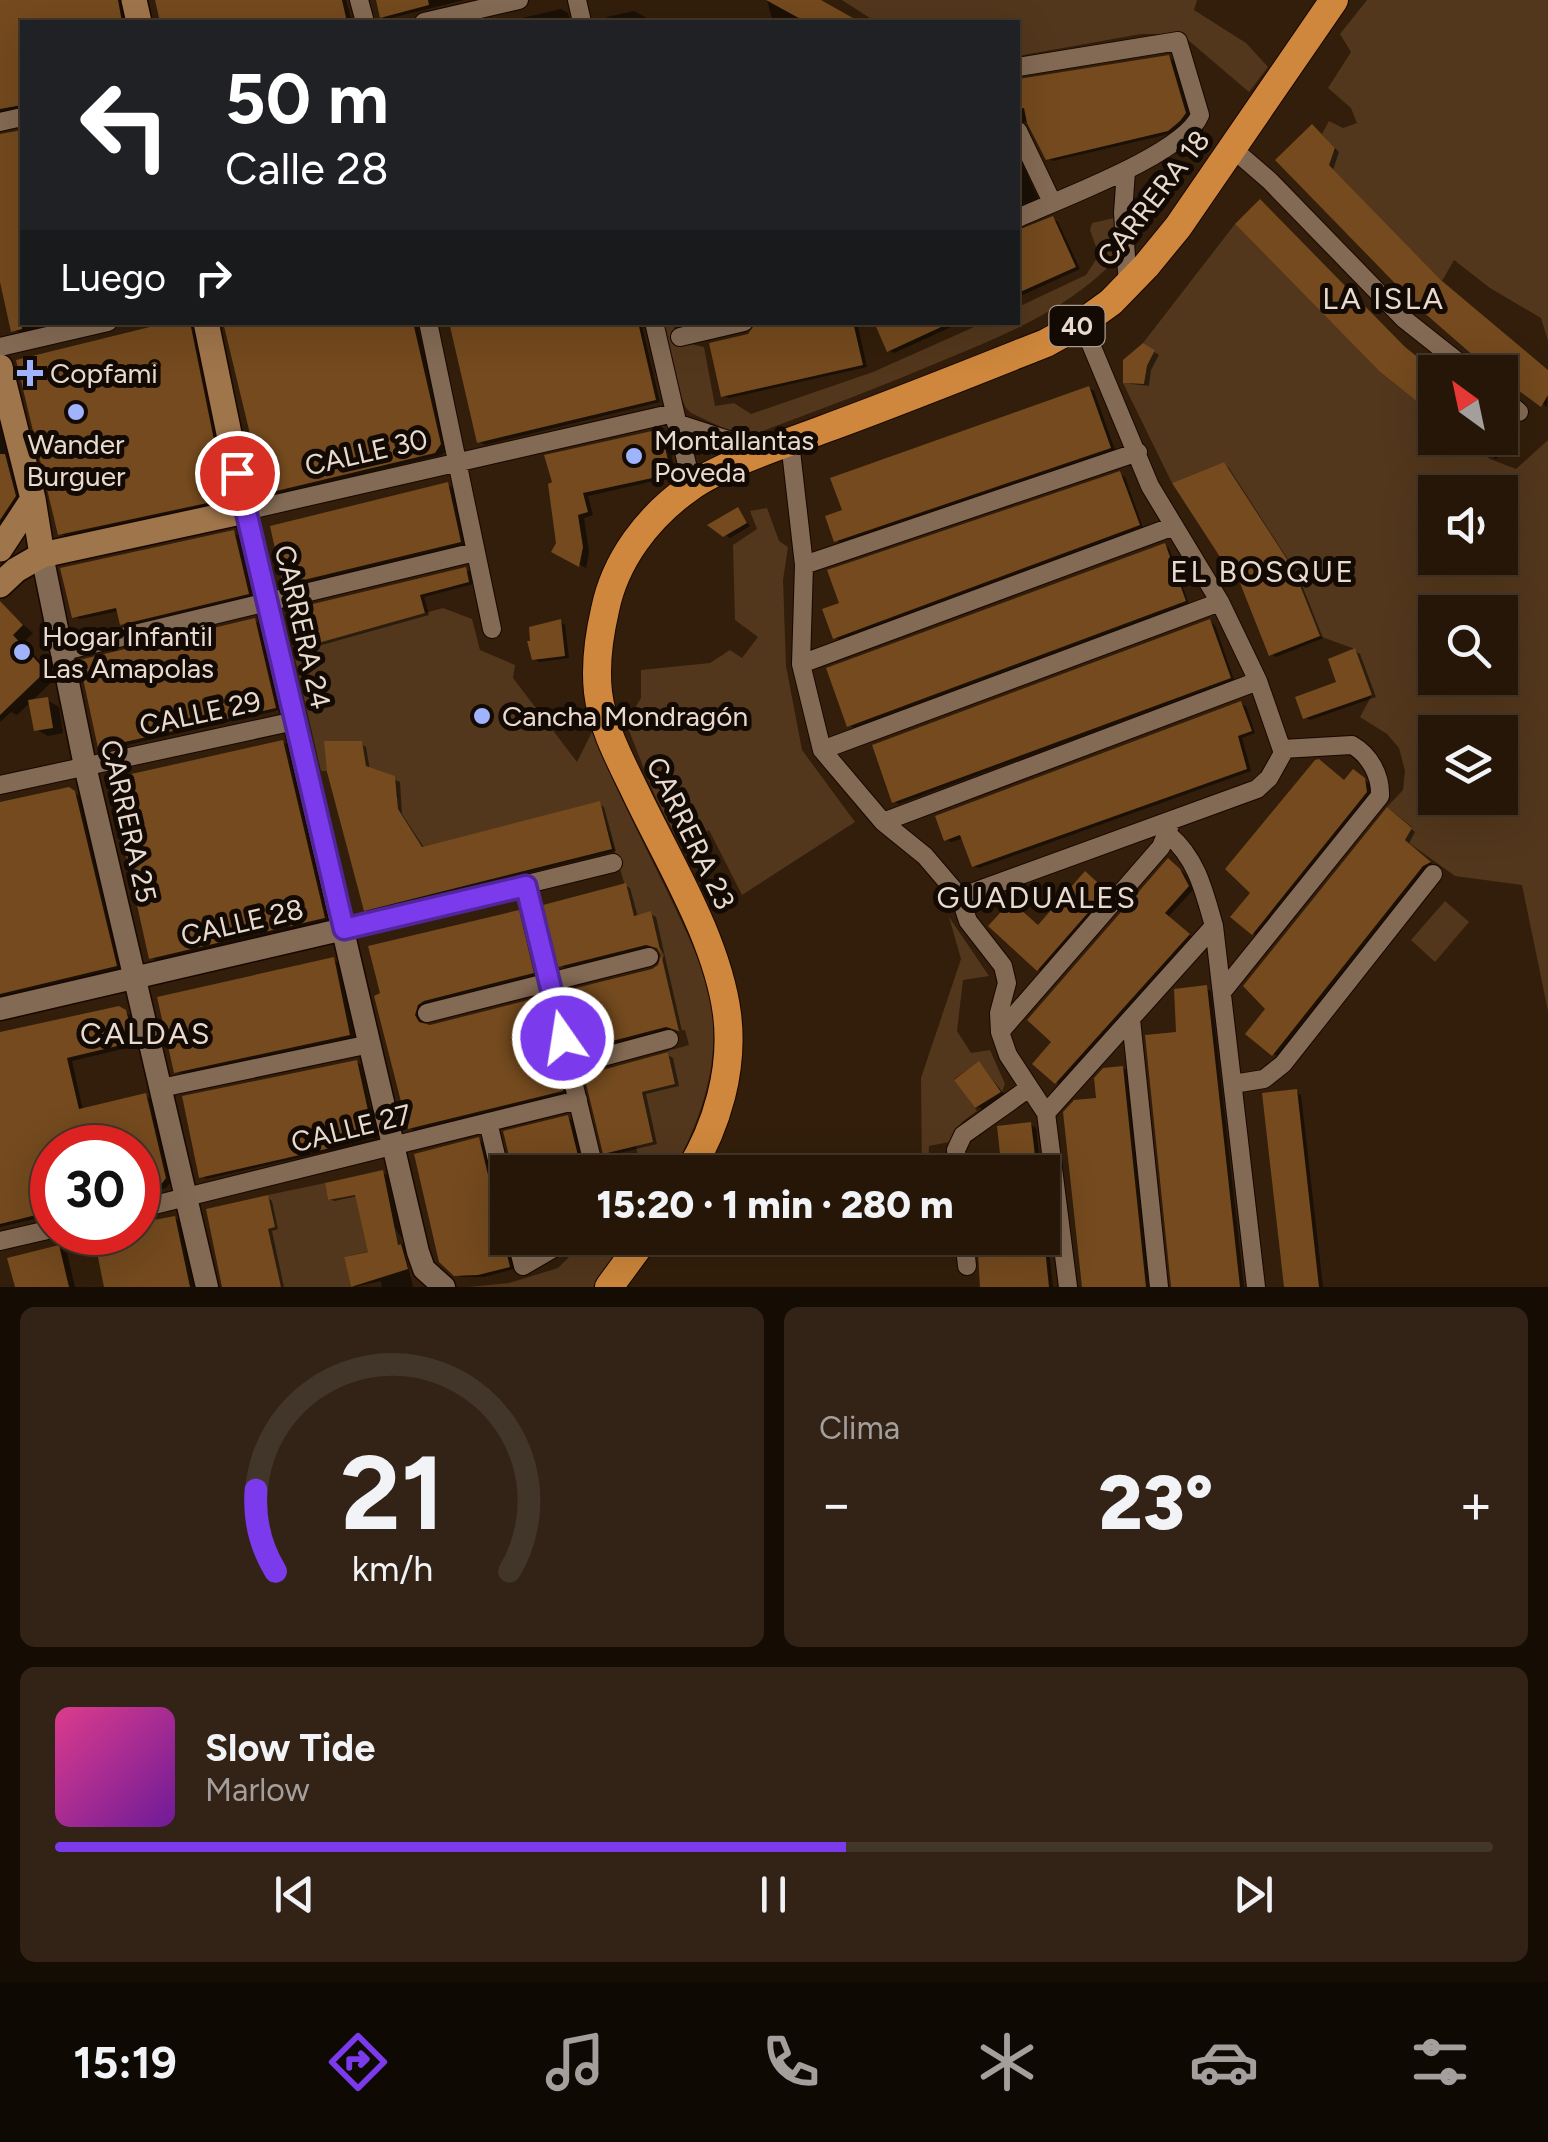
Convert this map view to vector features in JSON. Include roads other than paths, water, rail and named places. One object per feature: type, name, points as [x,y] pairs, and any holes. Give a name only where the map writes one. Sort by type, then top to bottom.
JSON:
[{"type":"highway","name":"CARRERA 18","points":[[692,486],[781,445],[1046,343],[1082,323],[1128,286],[1178,226],[1334,0]]},
{"type":"highway","name":"CARRERA 23","points":[[692,486],[662,509],[643,531],[614,578],[601,628],[598,690],[601,712],[616,754],[707,941],[727,1014],[728,1054],[722,1096],[699,1155]]},
{"type":"highway","points":[[609,1287],[632,1255]]},
{"type":"main road","name":"CARRERA 24","points":[[207,325],[245,511]]},
{"type":"main road","name":"CARRERA 25","points":[[0,367],[33,499],[42,555]]},
{"type":"main road","points":[[5,568],[33,499]]},
{"type":"main road","name":"CALLE 30","points":[[5,568],[42,555],[245,511]]},
{"type":"street","points":[[433,20],[519,0]]},
{"type":"street","points":[[1020,67],[1178,41],[1200,114],[1188,133],[1126,170],[1020,217]]},
{"type":"street","points":[[1020,139],[1052,202]]},
{"type":"street","points":[[1233,148],[1404,318],[1450,355]]},
{"type":"street","points":[[1126,170],[1122,213],[1128,286]]},
{"type":"street","points":[[960,896],[1170,828],[1257,789],[1278,766],[1282,748],[1258,682],[1220,602],[1150,486],[1082,323]]},
{"type":"street","points":[[0,347],[95,325]]},
{"type":"street","points":[[429,325],[492,629]]},
{"type":"street","points":[[655,325],[692,486]]},
{"type":"street","points":[[680,337],[731,325]]},
{"type":"street","points":[[675,418],[744,445],[781,445],[804,565],[801,664],[822,750],[883,822],[925,856],[960,896],[968,921],[1003,966],[1007,983],[999,1012],[1000,1032],[1008,1055],[1046,1113],[1068,1287]]},
{"type":"street","name":"CALLE 30","points":[[245,511],[455,462],[675,418]]},
{"type":"street","points":[[804,565],[1138,452]]},
{"type":"street","name":"CARRERA 24","points":[[245,511],[424,1269],[444,1287]]},
{"type":"street","points":[[801,664],[1174,526]]},
{"type":"street","points":[[60,652],[475,552]]},
{"type":"street","name":"CARRERA 25","points":[[42,555],[85,766],[206,1287]]},
{"type":"street","points":[[822,750],[1220,602]]},
{"type":"street","points":[[883,822],[1258,682]]},
{"type":"street","name":"CALLE 29","points":[[0,785],[295,721]]},
{"type":"street","points":[[1222,992],[1380,796],[1370,760],[1352,745],[1282,748]]},
{"type":"street","points":[[1170,828],[1200,876],[1214,926],[1256,1287]]},
{"type":"street","points":[[1000,1032],[1054,974],[1170,828]]},
{"type":"street","name":"CALLE 28","points":[[0,1010],[613,863]]},
{"type":"street","points":[[1233,1084],[1264,1080],[1283,1064],[1433,874]]},
{"type":"street","points":[[526,886],[591,1155]]},
{"type":"street","points":[[1046,1113],[1214,926]]},
{"type":"street","points":[[426,1013],[648,957]]},
{"type":"street","points":[[1131,1018],[1159,1287]]},
{"type":"street","points":[[570,1066],[670,1040]]},
{"type":"street","points":[[161,1088],[370,1044]]},
{"type":"street","points":[[956,1155],[963,1135],[1029,1088]]},
{"type":"street","name":"CALLE 27","points":[[160,1204],[578,1100]]},
{"type":"street","points":[[488,1122],[496,1155]]},
{"type":"street","points":[[0,1241],[30,1234]]},
{"type":"street","points":[[520,1255],[523,1266],[542,1255]]},
{"type":"street","points":[[966,1255],[967,1266]]},
{"type":"place","name":"Copfami","points":[[30,373]]},
{"type":"place","name":"Wander Burguer","points":[[76,412]]},
{"type":"place","name":"Montallantas Poveda","points":[[634,456]]},
{"type":"place","name":"Hogar Infantil Las Amapolas","points":[[22,652]]},
{"type":"place","name":"Cancha Mondragón","points":[[482,716]]},
{"type":"district","name":"LA ISLA","points":[[1384,298]]},
{"type":"district","name":"EL BOSQUE","points":[[1263,571]]},
{"type":"district","name":"GUADUALES","points":[[1037,897]]},
{"type":"district","name":"CALDAS","points":[[146,1033]]}]
